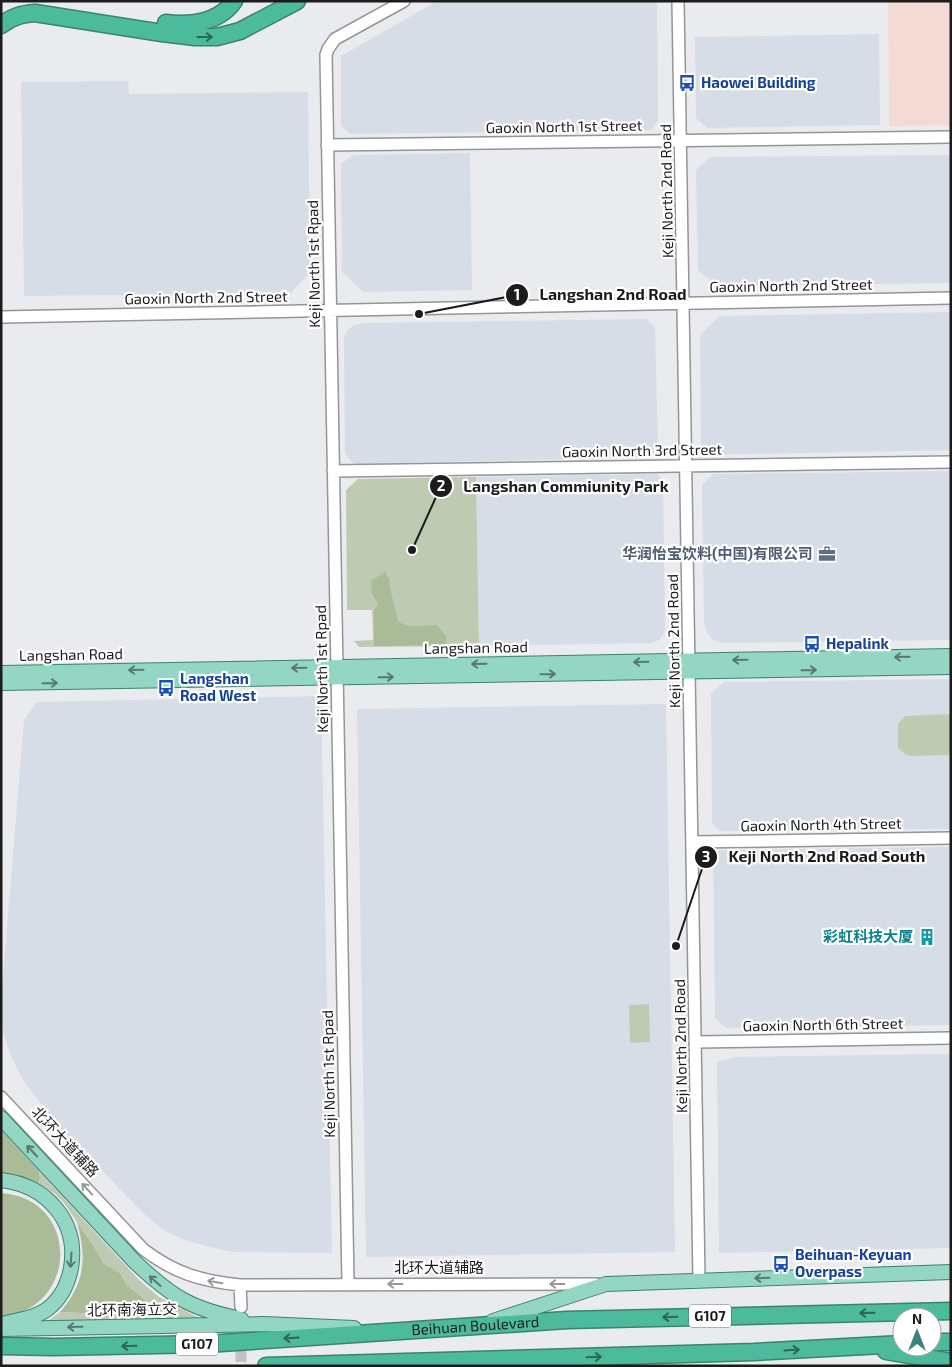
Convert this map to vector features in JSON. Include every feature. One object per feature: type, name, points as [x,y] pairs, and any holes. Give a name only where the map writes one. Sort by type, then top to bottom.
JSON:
[{"type":"highway","points":[[37,1],[170,23],[188,24],[214,18],[224,12],[234,1]]},
{"type":"highway","points":[[1,25],[18,15],[35,13],[162,33],[217,36],[240,30],[297,1]]},
{"type":"highway","name":"Beihuan Boulevard","points":[[1,1346],[53,1347],[197,1344],[577,1320],[951,1311]]},
{"type":"highway","points":[[266,1366],[754,1352],[892,1344]]},
{"type":"highway","points":[[847,1346],[951,1362]]},
{"type":"highway","points":[[623,1366],[754,1352]]},
{"type":"main road","name":"Langshan Road","points":[[1,672],[337,672],[690,666],[951,656]]},
{"type":"main road","name":"Langshan Road","points":[[690,666],[951,668]]},
{"type":"main road","name":"Langshan Road","points":[[1,684],[337,672]]},
{"type":"main road","points":[[1,1118],[135,1262],[170,1293],[204,1310],[264,1324],[392,1331]]},
{"type":"main road","points":[[1,1180],[18,1182],[33,1188],[47,1199],[67,1227],[71,1242],[72,1259],[70,1275],[65,1288],[56,1302],[45,1311],[33,1316],[1,1324]]},
{"type":"main road","name":"北环大道辅路","points":[[606,1284],[951,1272]]},
{"type":"main road","points":[[470,1327],[606,1284]]},
{"type":"main road","name":"北环南海立交","points":[[1,1328],[264,1324]]},
{"type":"street","name":"Keji North 1st Rpad","points":[[348,1284],[326,54],[335,39],[404,1]]},
{"type":"street","name":"Keji North 2nd Road","points":[[678,1],[699,1280]]},
{"type":"street","name":"Gaoxin North 1st Street","points":[[327,145],[951,137]]},
{"type":"street","name":"Gaoxin North 2nd Street","points":[[1,317],[951,298]]},
{"type":"street","name":"Gaoxin North 3rd Street","points":[[333,471],[951,462]]},
{"type":"street","name":"Gaoxin North 4th Street","points":[[692,842],[951,838]]},
{"type":"street","name":"Gaoxin North 6th Street","points":[[696,1042],[951,1038]]},
{"type":"street","name":"北环大道辅路","points":[[1,1097],[143,1249],[158,1260],[196,1278],[216,1283],[240,1284],[606,1284]]},
{"type":"street","points":[[240,1284],[241,1307]]},
{"type":"shaded area","points":[[437,1],[657,1],[658,120],[651,130],[351,134],[341,126],[341,56]]},
{"type":"shaded area","points":[[888,1],[951,1],[951,125],[889,126]]},
{"type":"shaded area","points":[[879,34],[880,125],[707,128],[696,118],[695,37]]},
{"type":"shaded area","points":[[128,81],[129,94],[308,92],[310,272],[291,293],[24,296],[21,82]]},
{"type":"shaded area","points":[[470,153],[472,290],[363,292],[342,272],[341,164],[353,155]]},
{"type":"shaded area","points":[[951,155],[951,283],[718,286],[698,270],[696,170],[710,157]]},
{"type":"shaded area","points":[[951,312],[951,450],[708,455],[701,448],[700,335],[719,316]]},
{"type":"shaded area","points":[[646,319],[655,327],[658,450],[652,457],[354,464],[345,453],[344,338],[348,330],[354,325],[362,323]]},
{"type":"shaded area","name":"华润怡宝饮料(中国)有限公司","points":[[951,471],[951,640],[722,643],[713,640],[707,633],[704,623],[702,485],[713,474]]},
{"type":"shaded area","points":[[657,474],[663,480],[665,628],[659,640],[652,643],[479,646],[476,477]]},
{"type":"shaded area","points":[[951,679],[951,829],[720,831],[712,824],[711,694],[724,682]]},
{"type":"shaded area","points":[[321,696],[332,1253],[233,1252],[185,1240],[163,1230],[143,1213],[53,1120],[23,1080],[11,1056],[3,1032],[1,1002],[24,720],[37,702]]},
{"type":"shaded area","points":[[666,704],[675,1252],[366,1257],[357,709]]},
{"type":"shaded area","points":[[951,847],[951,1025],[726,1028],[715,1018],[713,854],[720,850]]},
{"type":"shaded area","points":[[951,1054],[951,1248],[719,1253],[717,1062],[734,1057]]},
{"type":"green space","points":[[476,477],[479,646],[359,647],[354,641],[373,640],[372,610],[347,610],[346,490],[358,479]]},
{"type":"green space","points":[[386,571],[387,577],[389,577],[398,621],[411,626],[437,625],[446,637],[446,645],[374,646],[374,610],[379,604],[372,594],[371,581]]},
{"type":"green space","points":[[951,714],[951,755],[910,756],[898,748],[898,724],[905,716]]},
{"type":"green space","points":[[649,1004],[650,1042],[630,1043],[629,1005]]},
{"type":"green space","points":[[1,1130],[39,1171],[40,1178],[38,1183],[17,1175],[1,1173]]},
{"type":"green space","points":[[39,1171],[139,1280],[159,1297],[205,1321],[45,1323],[60,1312],[82,1313],[101,1309],[144,1312],[154,1307],[127,1285],[120,1273],[103,1263],[64,1203],[54,1193],[38,1183],[40,1178]]},
{"type":"green space","points":[[1,1193],[27,1199],[45,1213],[57,1232],[60,1254],[57,1276],[45,1295],[27,1310],[1,1317]]},
{"type":"green space","points":[[77,1222],[103,1263],[120,1273],[127,1285],[155,1308],[144,1312],[101,1309],[82,1313],[60,1312],[75,1291],[82,1270],[82,1247]]},
{"type":"tunnel","points":[[241,1318],[241,1366]]},
{"type":"place","name":"Haowei Building","points":[[687,83]]},
{"type":"place","name":"Langshan 2nd Road","points":[[419,314]]},
{"type":"place","name":"Langshan Commiunity Park","points":[[412,550]]},
{"type":"place","name":"华润怡宝饮料(中国)有限公司","points":[[827,554]]},
{"type":"place","name":"Hepalink","points":[[812,644]]},
{"type":"place","name":"Langshan Road West","points":[[166,688]]},
{"type":"place","name":"彩虹科技大厦","points":[[927,937]]},
{"type":"place","name":"Keji North 2nd Road South","points":[[676,946]]},
{"type":"place","name":"Beihuan-Keyuan Overpass","points":[[781,1264]]}]
